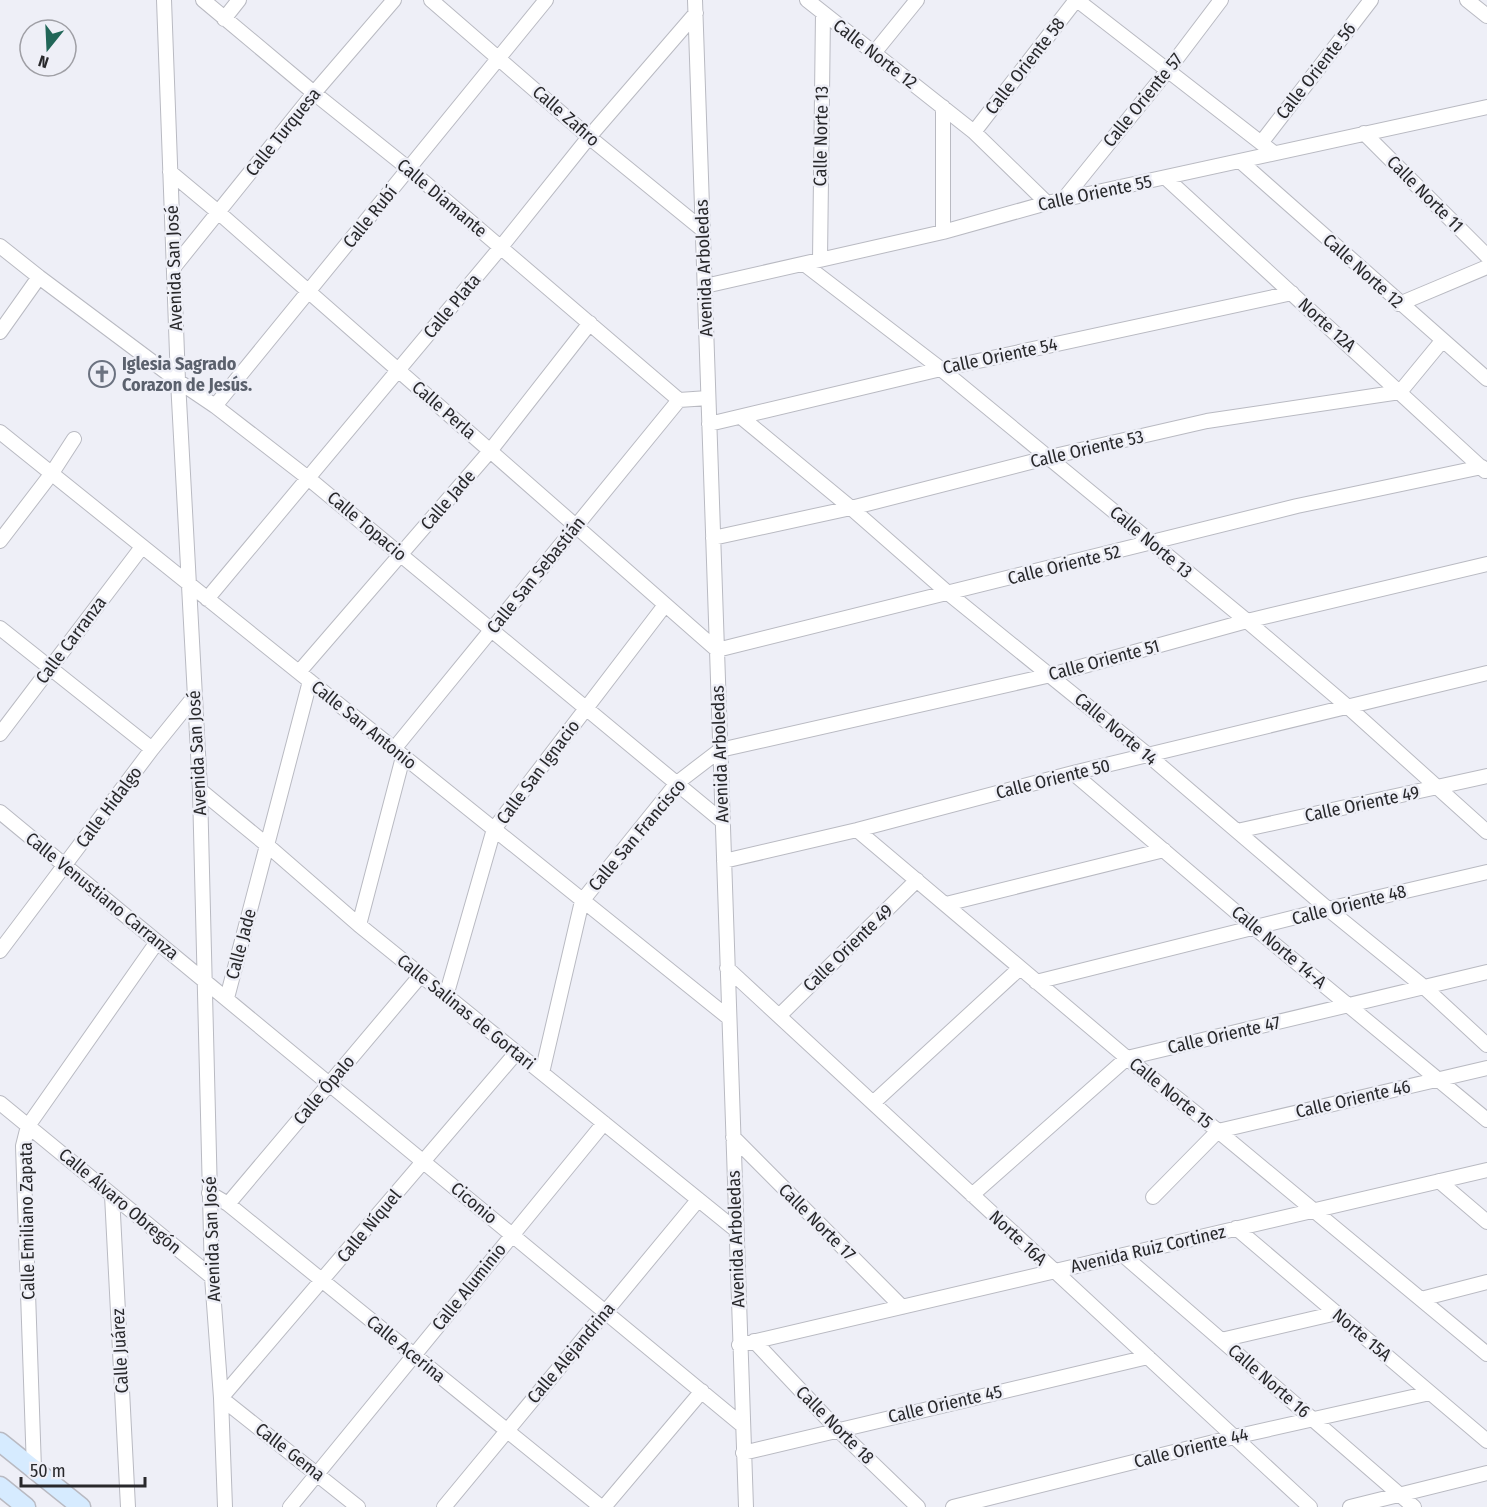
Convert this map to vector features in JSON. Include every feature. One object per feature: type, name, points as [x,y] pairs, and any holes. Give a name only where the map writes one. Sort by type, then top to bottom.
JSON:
[{"type":"main road","points":[[0,1442],[81,1507]]},
{"type":"main road","points":[[0,1486],[26,1507]]},
{"type":"street","name":"Avenida San José","points":[[164,0],[178,381],[200,789],[209,1193],[225,1507]]},
{"type":"street","name":"Calle Diamante","points":[[203,0],[409,169],[679,400]]},
{"type":"street","points":[[224,19],[239,0]]},
{"type":"street","name":"Calle Turquesa","points":[[174,267],[314,93],[394,0]]},
{"type":"street","name":"Calle Zafiro","points":[[431,0],[589,137],[703,230]]},
{"type":"street","name":"Calle Rubí","points":[[215,405],[546,0]]},
{"type":"street","name":"Calle Norte 12","points":[[807,0],[974,132],[1047,203]]},
{"type":"street","points":[[874,53],[917,0]]},
{"type":"street","points":[[1077,0],[1274,153]]},
{"type":"street","name":"Calle Oriente 58","points":[[974,132],[1077,0]]},
{"type":"street","name":"Calle Oriente 57","points":[[1063,200],[1168,70],[1221,0]]},
{"type":"street","name":"Calle Oriente 56","points":[[1261,143],[1371,0]]},
{"type":"street","points":[[1467,0],[1487,16]]},
{"type":"street","name":"Calle Plata","points":[[207,599],[501,247],[695,6]]},
{"type":"street","name":"Avenida Arboledas","points":[[695,6],[746,1507]]},
{"type":"street","name":"Calle Norte 13","points":[[820,260],[823,13]]},
{"type":"street","points":[[942,107],[944,232]]},
{"type":"street","name":"Calle Oriente 55","points":[[705,286],[944,232],[1047,203],[1487,107]]},
{"type":"street","name":"Calle Norte 11","points":[[1364,132],[1487,256]]},
{"type":"street","name":"Calle Norte 12","points":[[1240,161],[1442,341],[1485,375]]},
{"type":"street","name":"Calle Perla","points":[[170,172],[717,650]]},
{"type":"street","name":"Norte 12A","points":[[1166,178],[1484,470]]},
{"type":"street","name":"Calle Topacio","points":[[0,246],[178,381],[215,405],[308,478],[722,821]]},
{"type":"street","name":"Calle Norte 13","points":[[804,264],[941,369],[1050,457],[1347,706],[1487,832]]},
{"type":"street","points":[[1400,304],[1487,267]]},
{"type":"street","points":[[0,332],[39,277]]},
{"type":"street","name":"Calle Oriente 54","points":[[709,424],[941,369],[1292,293]]},
{"type":"street","name":"Calle Jade","points":[[227,998],[267,844],[304,677],[401,555],[490,451],[590,323]]},
{"type":"street","points":[[1400,392],[1442,341]]},
{"type":"street","name":"Calle Oriente 53","points":[[713,538],[851,508],[1050,457],[1207,421],[1400,392]]},
{"type":"street","points":[[679,400],[708,398]]},
{"type":"street","name":"Calle San Sebastián","points":[[359,925],[398,753],[490,631],[679,400]]},
{"type":"street","name":"Calle Norte 14","points":[[741,417],[851,508],[948,593],[1148,755],[1328,909],[1424,987],[1487,1045]]},
{"type":"street","name":"Calle San Antonio","points":[[0,432],[729,1017]]},
{"type":"street","points":[[0,541],[74,439]]},
{"type":"street","name":"Calle Oriente 52","points":[[717,650],[1297,506],[1484,470]]},
{"type":"street","name":"Calle Carranza","points":[[0,734],[142,547]]},
{"type":"street","name":"Calle Oriente 51","points":[[720,750],[1051,675],[1247,621],[1487,564]]},
{"type":"street","name":"Calle San Ignacio","points":[[446,996],[494,829],[665,605]]},
{"type":"street","points":[[0,628],[152,749]]},
{"type":"street","name":"Calle Oriente 50","points":[[724,861],[857,830],[1073,773],[1487,673]]},
{"type":"street","name":"Calle Hidalgo","points":[[0,951],[152,749],[194,697]]},
{"type":"street","name":"Calle San Francisco","points":[[542,1073],[582,901],[677,783],[720,750]]},
{"type":"street","name":"Calle Norte 14-A","points":[[1073,773],[1256,929],[1487,1120]]},
{"type":"street","name":"Calle Oriente 49","points":[[1237,831],[1487,776]]},
{"type":"street","name":"Calle Salinas de Gortari","points":[[200,789],[359,925],[736,1230]]},
{"type":"street","name":"Calle Venustiano Carranza","points":[[0,812],[64,867],[205,980]]},
{"type":"street","name":"Calle Norte 15","points":[[857,830],[1127,1058],[1487,1354]]},
{"type":"street","points":[[946,904],[1164,850]]},
{"type":"street","name":"Calle Oriente 48","points":[[1036,982],[1487,872]]},
{"type":"street","name":"Calle Oriente 49","points":[[779,1016],[917,880]]},
{"type":"street","name":"Calle Emiliano Zapata","points":[[34,1469],[23,1146],[28,1126],[157,942]]},
{"type":"street","name":"Norte 16A","points":[[727,968],[1310,1507]]},
{"type":"street","points":[[873,1103],[1020,968]]},
{"type":"street","name":"Calle Oriente 47","points":[[972,1195],[1127,1058],[1487,972]]},
{"type":"street","name":"Calle Ópalo","points":[[228,1204],[421,975]]},
{"type":"street","name":"Ciconio","points":[[205,980],[742,1425]]},
{"type":"street","name":"Calle Níquel","points":[[221,1398],[516,1053]]},
{"type":"street","name":"Calle Oriente 46","points":[[1218,1131],[1487,1068]]},
{"type":"street","name":"Calle Álvaro Obregón","points":[[0,1103],[212,1277]]},
{"type":"street","name":"Calle Aluminio","points":[[290,1507],[603,1123]]},
{"type":"street","points":[[1153,1197],[1218,1131]]},
{"type":"street","name":"Calle Norte 17","points":[[733,1137],[902,1307]]},
{"type":"street","name":"Avenida Ruiz Cortinez","points":[[739,1345],[1487,1170]]},
{"type":"street","points":[[1439,1181],[1487,1222]]},
{"type":"street","name":"Calle Acerina","points":[[209,1193],[228,1204],[603,1507]]},
{"type":"street","name":"Calle Juárez","points":[[112,1196],[128,1507]]},
{"type":"street","name":"Calle Alejandrina","points":[[444,1507],[698,1200]]},
{"type":"street","name":"Norte 15A","points":[[1236,1228],[1487,1441]]},
{"type":"street","name":"Calle Norte 16","points":[[1123,1255],[1414,1507]]},
{"type":"street","points":[[1421,1299],[1487,1282]]},
{"type":"street","points":[[1221,1340],[1336,1313]]},
{"type":"street","name":"Calle Norte 18","points":[[754,1341],[837,1429],[918,1507]]},
{"type":"street","name":"Calle Oriente 45","points":[[743,1453],[1148,1357]]},
{"type":"street","points":[[603,1507],[702,1391]]},
{"type":"street","name":"Calle Oriente 44","points":[[953,1507],[1234,1437],[1430,1393]]},
{"type":"street","name":"Calle Gema","points":[[221,1398],[358,1507]]},
{"type":"street","points":[[1350,1507],[1487,1473]]},
{"type":"place","name":"Iglesia Sagrado Corazon de Jesús.","points":[[102,374]]}]
